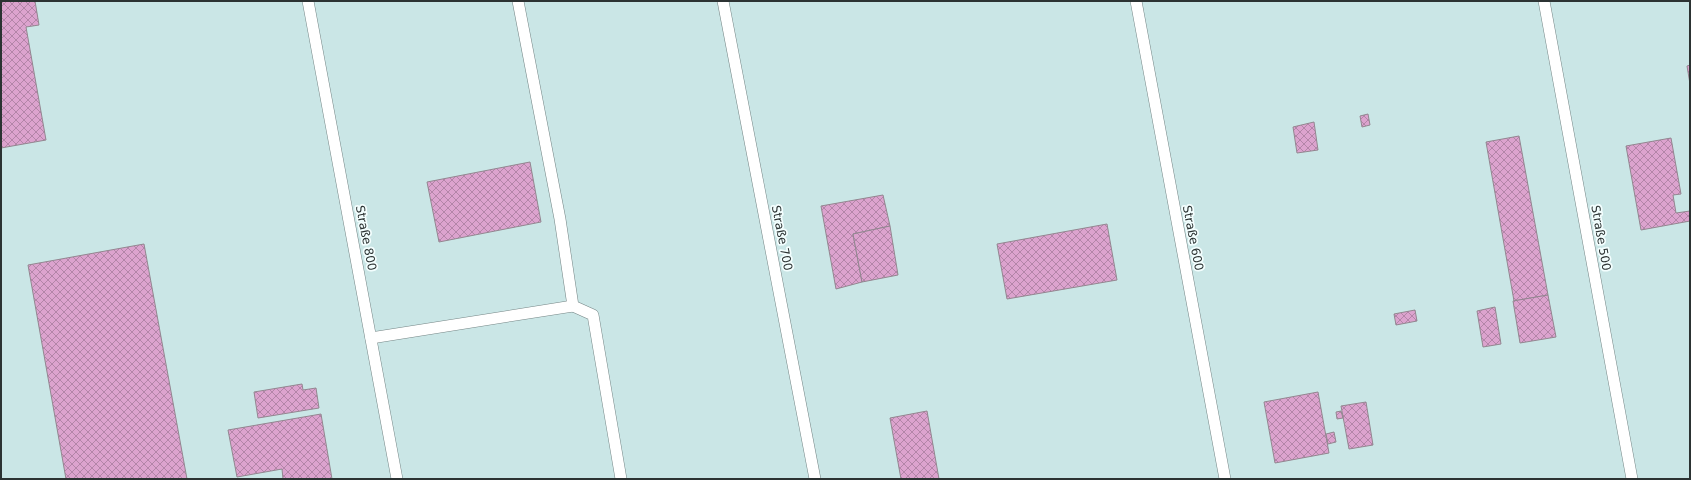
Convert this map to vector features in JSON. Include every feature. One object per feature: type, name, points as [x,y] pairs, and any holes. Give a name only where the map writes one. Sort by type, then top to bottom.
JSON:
[{"type":"lane","name":"Straße 800","points":[[308,1],[397,479]]},
{"type":"lane","points":[[518,1],[560,219],[574,306]]},
{"type":"lane","name":"Straße 700","points":[[723,1],[815,479]]},
{"type":"lane","name":"Straße 600","points":[[1136,1],[1225,479]]},
{"type":"lane","name":"Straße 500","points":[[1544,1],[1632,479]]},
{"type":"lane","points":[[371,338],[574,306],[593,315],[621,479]]},
{"type":"shaded area","points":[[1,1],[1690,1],[1690,479],[1,479]]},
{"type":"building","points":[[1,1],[35,1],[39,25],[26,27],[46,140],[1,148]]},
{"type":"building","points":[[1690,65],[1690,84],[1687,66]]},
{"type":"building","points":[[1368,114],[1370,125],[1362,127],[1360,116]]},
{"type":"building","points":[[1314,122],[1318,150],[1297,153],[1293,127]]},
{"type":"building","points":[[1519,136],[1548,295],[1514,301],[1486,142]]},
{"type":"building","points":[[1671,138],[1681,194],[1673,195],[1676,213],[1690,211],[1690,221],[1641,230],[1626,146]]},
{"type":"building","points":[[530,162],[541,222],[439,242],[427,182]]},
{"type":"building","points":[[883,195],[890,226],[853,234],[862,282],[836,289],[821,206]]},
{"type":"building","points":[[1107,224],[1117,280],[1007,299],[997,244]]},
{"type":"building","points":[[890,226],[898,275],[862,282],[853,234]]},
{"type":"building","points":[[144,244],[187,479],[66,479],[28,265]]},
{"type":"building","points":[[1548,295],[1556,337],[1520,343],[1513,301]]},
{"type":"building","points":[[1495,307],[1501,344],[1483,347],[1477,311]]},
{"type":"building","points":[[1415,310],[1417,321],[1396,325],[1394,314]]},
{"type":"building","points":[[302,384],[303,390],[316,388],[319,408],[258,418],[254,392]]},
{"type":"building","points":[[1318,392],[1329,453],[1275,463],[1264,402]]},
{"type":"building","points":[[1366,402],[1373,445],[1349,449],[1341,406]]},
{"type":"building","points":[[927,411],[939,479],[901,479],[890,418]]},
{"type":"building","points":[[1341,411],[1343,418],[1337,419],[1336,412]]},
{"type":"building","points":[[321,414],[332,479],[283,479],[282,469],[237,477],[228,430]]},
{"type":"building","points":[[1334,432],[1336,442],[1328,444],[1326,434]]}]
